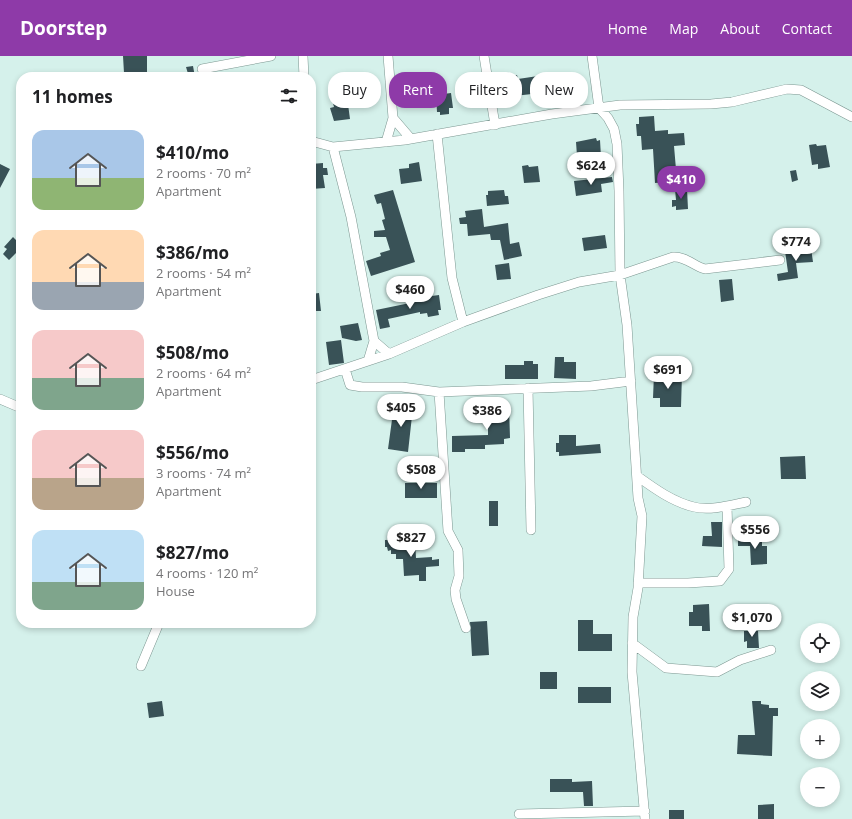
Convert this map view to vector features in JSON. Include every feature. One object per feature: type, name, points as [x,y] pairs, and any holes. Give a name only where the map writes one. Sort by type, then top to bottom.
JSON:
[{"type":"street","points":[[202,69],[271,56]]},
{"type":"street","points":[[303,56],[304,72]]},
{"type":"street","points":[[386,142],[393,118],[388,56]]},
{"type":"street","points":[[484,56],[495,124]]},
{"type":"street","points":[[518,814],[645,815],[632,672],[633,617],[638,583],[642,516],[638,498],[627,325],[620,275],[619,191],[616,144],[614,129],[608,118],[598,108],[592,56]]},
{"type":"street","points":[[316,142],[333,147],[386,142],[552,114],[620,105],[711,104],[732,102],[787,89],[801,90],[852,117]]},
{"type":"street","points":[[393,118],[411,139]]},
{"type":"street","points":[[437,134],[452,278],[463,322]]},
{"type":"street","points":[[333,147],[351,217],[374,341],[368,361]]},
{"type":"street","points":[[316,378],[388,354],[463,322],[579,282],[620,275],[673,257],[679,256],[705,269],[780,260]]},
{"type":"street","points":[[374,341],[388,354]]},
{"type":"street","points":[[345,369],[350,385],[362,387],[402,387],[438,392],[620,384],[631,381]]},
{"type":"street","points":[[528,388],[531,530]]},
{"type":"street","points":[[438,392],[448,531],[455,541],[459,560],[459,576],[455,590],[456,599],[466,628]]},
{"type":"street","points":[[0,399],[16,406]]},
{"type":"street","points":[[637,476],[659,492],[695,508],[727,506],[746,502]]},
{"type":"street","points":[[638,583],[720,581],[729,569],[727,506]]},
{"type":"street","points":[[141,666],[157,628]]},
{"type":"street","points":[[632,643],[666,668],[717,672],[740,660],[771,650]]},
{"type":"building","points":[[123,56],[147,56],[147,72],[124,72]]},
{"type":"building","points":[[193,66],[194,72],[188,72],[186,67]]},
{"type":"building","points":[[530,77],[530,94],[522,95],[522,78]]},
{"type":"building","points":[[451,93],[453,108],[449,108],[449,114],[440,115],[440,112],[437,112],[437,108],[447,108],[447,94]]},
{"type":"building","points":[[330,108],[348,108],[350,119],[334,121]]},
{"type":"building","points":[[654,116],[655,131],[668,130],[668,134],[684,133],[685,145],[674,146],[677,181],[655,183],[653,149],[642,150],[641,136],[637,136],[636,124],[639,124],[639,117]]},
{"type":"building","points":[[596,138],[597,141],[600,140],[601,157],[604,157],[604,164],[588,165],[587,155],[577,156],[576,142]]},
{"type":"building","points":[[816,144],[817,146],[826,145],[830,167],[818,169],[818,164],[812,165],[809,145]]},
{"type":"building","points":[[419,162],[422,181],[401,184],[399,169],[409,168],[409,164]]},
{"type":"building","points":[[323,163],[323,168],[327,168],[328,175],[323,175],[325,188],[316,189],[316,164]]},
{"type":"building","points":[[0,164],[10,169],[0,188]]},
{"type":"building","points":[[528,165],[529,167],[538,166],[540,182],[524,183],[522,166]]},
{"type":"building","points":[[796,170],[798,180],[792,182],[790,171]]},
{"type":"building","points":[[612,177],[613,182],[601,184],[602,192],[576,196],[574,181]]},
{"type":"building","points":[[675,189],[687,189],[688,209],[676,210],[676,206],[672,207],[672,200],[676,200]]},
{"type":"building","points":[[393,190],[415,262],[371,276],[366,261],[381,256],[380,253],[390,250],[386,237],[374,237],[374,231],[385,230],[382,220],[385,219],[381,203],[377,204],[374,195]]},
{"type":"building","points":[[504,190],[505,196],[508,196],[509,204],[487,206],[486,195],[488,195],[488,191]]},
{"type":"building","points":[[482,209],[484,227],[508,223],[510,244],[519,242],[522,256],[504,260],[500,240],[491,240],[490,234],[468,236],[467,224],[460,224],[459,218],[466,217],[465,211]]},
{"type":"building","points":[[605,235],[607,248],[584,251],[582,238]]},
{"type":"building","points":[[13,237],[16,240],[16,253],[9,260],[3,254],[7,249],[4,247]]},
{"type":"building","points":[[806,244],[807,248],[811,248],[813,262],[796,263],[798,278],[778,281],[777,274],[788,272],[785,251],[796,250],[796,246]]},
{"type":"building","points":[[509,263],[511,279],[497,280],[495,265]]},
{"type":"building","points":[[732,279],[734,300],[721,302],[719,280]]},
{"type":"building","points":[[316,293],[319,293],[321,311],[316,311]]},
{"type":"building","points":[[439,295],[441,310],[438,310],[439,315],[428,317],[427,313],[420,314],[420,312],[388,319],[390,327],[380,329],[376,310],[410,303],[410,299]]},
{"type":"building","points":[[358,323],[362,340],[356,341],[342,338],[340,326]]},
{"type":"building","points":[[341,340],[344,363],[329,365],[326,342]]},
{"type":"building","points":[[555,357],[564,357],[564,362],[576,362],[576,379],[554,378]]},
{"type":"building","points":[[524,361],[533,361],[533,364],[538,364],[538,379],[505,379],[505,365],[524,365]]},
{"type":"building","points":[[654,374],[682,374],[681,407],[660,407],[660,398],[653,398]]},
{"type":"building","points":[[499,403],[507,403],[509,405],[510,438],[504,439],[504,444],[485,445],[485,449],[465,449],[465,452],[452,452],[452,436],[488,435],[488,410],[492,410],[492,406],[499,406]]},
{"type":"building","points":[[394,405],[413,407],[408,452],[388,449]]},
{"type":"building","points":[[559,435],[576,435],[576,446],[600,444],[601,453],[559,456],[559,452],[556,452],[556,443],[559,443]]},
{"type":"building","points":[[805,456],[806,479],[781,479],[780,457]]},
{"type":"building","points":[[405,483],[437,483],[437,498],[405,498]]},
{"type":"building","points":[[489,501],[498,501],[498,526],[489,526]]},
{"type":"building","points":[[711,522],[722,522],[722,547],[702,546],[703,536],[712,536]]},
{"type":"building","points":[[758,536],[758,538],[762,538],[762,546],[767,546],[767,564],[751,565],[750,546],[738,546],[738,538]]},
{"type":"building","points":[[406,539],[406,541],[415,541],[416,558],[432,557],[432,560],[439,559],[439,566],[426,567],[426,581],[419,581],[419,575],[404,576],[403,559],[396,559],[396,554],[391,554],[391,550],[388,551],[387,547],[385,547],[385,540]]},
{"type":"building","points":[[709,604],[710,631],[702,631],[702,626],[689,626],[689,612],[693,612],[693,605]]},
{"type":"building","points":[[578,620],[593,620],[593,634],[612,634],[612,651],[578,651]]},
{"type":"building","points":[[487,621],[489,655],[472,656],[470,622]]},
{"type":"building","points":[[748,627],[754,627],[754,631],[758,631],[759,648],[747,648],[747,641],[744,642],[744,631],[748,631]]},
{"type":"building","points":[[540,672],[557,672],[557,689],[540,689]]},
{"type":"building","points":[[578,687],[611,687],[611,703],[578,703]]},
{"type":"building","points":[[162,701],[164,716],[149,718],[147,703]]},
{"type":"building","points":[[752,701],[761,701],[761,704],[769,705],[769,708],[778,708],[778,716],[773,716],[772,756],[737,754],[738,735],[755,735]]},
{"type":"building","points":[[550,779],[572,779],[572,782],[592,781],[593,806],[584,806],[583,792],[550,792]]},
{"type":"building","points":[[774,804],[774,819],[758,819],[758,805]]},
{"type":"building","points":[[669,810],[684,810],[684,819],[669,819]]}]
